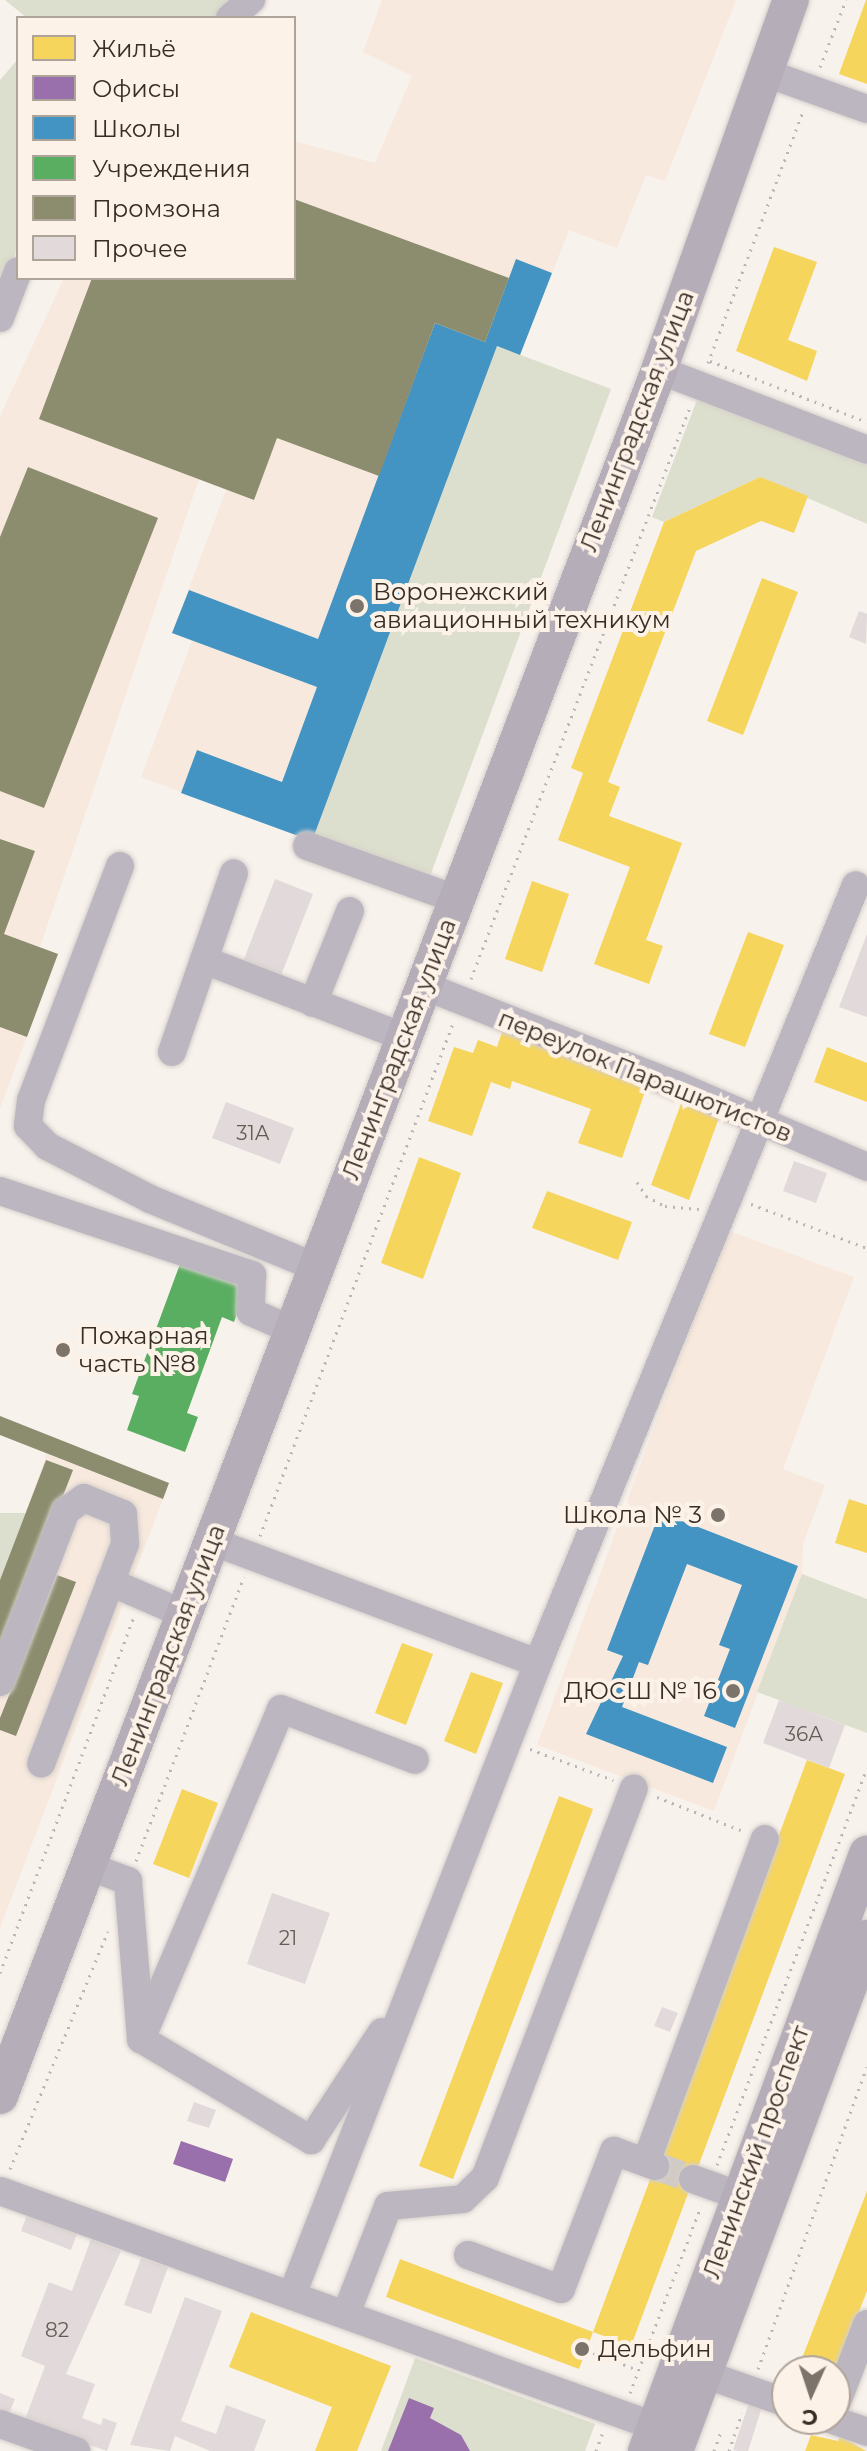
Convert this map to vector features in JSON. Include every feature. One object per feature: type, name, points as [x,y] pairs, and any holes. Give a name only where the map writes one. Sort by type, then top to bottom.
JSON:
[{"type":"main road","name":"Ленинградская улица","points":[[0,2096],[659,370],[791,0]]},
{"type":"main road","name":"Ленинский проспект","points":[[649,2435],[714,2186],[867,1854]]},
{"type":"main road","name":"Ленинский проспект","points":[[649,2435],[704,2374],[860,1977],[867,1938]]},
{"type":"street","points":[[232,16],[251,0]]},
{"type":"street","points":[[763,72],[867,109]]},
{"type":"street","points":[[0,318],[16,276]]},
{"type":"street","points":[[659,370],[704,373],[867,450]]},
{"type":"street","points":[[307,846],[456,899]]},
{"type":"street","points":[[120,866],[31,1100],[28,1126],[47,1146],[150,1199],[316,1267]]},
{"type":"street","points":[[172,1052],[234,873]]},
{"type":"street","points":[[292,2295],[538,1663],[761,1124],[856,885]]},
{"type":"street","points":[[313,1003],[350,911]]},
{"type":"street","points":[[204,960],[404,1037]]},
{"type":"street","name":"переулок Парашютистов","points":[[422,985],[676,1085],[867,1167]]},
{"type":"street","points":[[0,1191],[252,1275],[251,1312],[292,1330]]},
{"type":"street","points":[[0,1682],[71,1503],[84,1498],[123,1514],[125,1544],[41,1764]]},
{"type":"street","points":[[211,1541],[538,1663]]},
{"type":"street","points":[[110,1582],[184,1614]]},
{"type":"street","points":[[141,2039],[281,1709],[415,1760]]},
{"type":"street","points":[[346,2314],[388,2206],[463,2199],[485,2178],[634,1788]]},
{"type":"street","points":[[468,2255],[561,2289],[614,2151],[651,2164],[765,1839]]},
{"type":"street","points":[[88,1866],[128,1881],[141,2039]]},
{"type":"street","points":[[141,2039],[311,2140],[413,1984]]},
{"type":"street","points":[[0,2191],[346,2314],[649,2435]]},
{"type":"street","points":[[851,2366],[867,2324]]},
{"type":"street","points":[[704,2374],[771,2397]]},
{"type":"street","points":[[0,2424],[76,2451]]},
{"type":"path","points":[[128,1881],[252,1556],[411,1123],[462,1001],[846,0]]},
{"type":"path","points":[[704,373],[867,422]]},
{"type":"path","points":[[637,1182],[646,1196],[685,1211],[730,1197],[867,1248]]},
{"type":"path","points":[[0,1973],[142,1595]]},
{"type":"path","points":[[649,2435],[638,2370],[714,2186],[867,1768]]},
{"type":"path","points":[[0,2191],[110,1926]]},
{"type":"path","points":[[729,2451],[867,2067]]},
{"type":"path","points":[[586,2350],[638,2370]]},
{"type":"path","points":[[714,2451],[722,2429]]},
{"type":"shaded area","points":[[382,0],[736,0],[665,181],[646,175],[617,248],[569,230],[520,355],[611,389],[427,884],[141,777],[192,641],[172,633],[226,490],[199,479],[40,947],[58,954],[0,1108],[0,416],[63,280],[296,280],[296,142],[375,163],[412,76],[363,52]]},
{"type":"shaded area","name":"Школа № 3","points":[[727,1230],[854,1277],[783,1469],[825,1485],[803,1544],[802,1574],[714,1811],[537,1745]]},
{"type":"shaded area","points":[[47,1454],[163,1499],[0,1928],[0,1580]]},
{"type":"green space","points":[[5,0],[231,0],[215,16],[25,16]]},
{"type":"green space","points":[[16,61],[16,252],[0,296],[0,80]]},
{"type":"green space","points":[[497,346],[611,389],[427,884],[312,841]]},
{"type":"green space","points":[[697,400],[867,465],[867,524],[760,477],[664,522],[652,517]]},
{"type":"green space","points":[[0,1513],[26,1513],[0,1580]]},
{"type":"green space","points":[[802,1574],[867,1599],[867,1733],[757,1692]]},
{"type":"green space","points":[[415,2358],[595,2424],[585,2451],[381,2451]]},
{"type":"building: Жильё","points":[[867,0],[867,84],[839,74]]},
{"type":"building: Жильё","points":[[774,247],[817,262],[788,340],[817,351],[807,381],[736,351]]},
{"type":"building: Жильё","points":[[760,477],[808,496],[794,533],[761,521],[696,551],[608,782],[620,787],[609,816],[682,843],[646,940],[663,946],[649,984],[594,964],[630,867],[558,840],[583,773],[571,768],[664,522]]},
{"type":"building: Жильё","points":[[762,578],[798,592],[743,735],[707,721]]},
{"type":"building: Жильё","points":[[532,881],[569,894],[542,972],[505,959]]},
{"type":"building: Жильё","points":[[748,932],[784,945],[745,1047],[709,1034]]},
{"type":"building: Жильё","points":[[503,1029],[649,1080],[622,1158],[578,1143],[591,1109],[512,1081],[510,1089],[491,1082],[472,1136],[428,1121],[454,1047],[473,1053],[478,1040],[497,1047]]},
{"type":"building: Жильё","points":[[827,1047],[867,1063],[867,1102],[814,1082]]},
{"type":"building: Жильё","points":[[682,1101],[720,1115],[689,1200],[651,1185]]},
{"type":"building: Жильё","points":[[419,1157],[461,1173],[423,1279],[381,1263]]},
{"type":"building: Жильё","points":[[547,1191],[632,1222],[618,1260],[532,1228]]},
{"type":"building: Жильё","points":[[849,1499],[867,1505],[867,1553],[835,1543]]},
{"type":"building: Жильё","points":[[402,1643],[433,1654],[406,1725],[375,1713]]},
{"type":"building: Жильё","points":[[471,1672],[503,1683],[476,1754],[444,1741]]},
{"type":"building: Жильё","points":[[807,1760],[845,1774],[631,2346],[593,2332]]},
{"type":"building: Жильё","points":[[182,1789],[218,1803],[189,1878],[153,1864]]},
{"type":"building: Жильё","points":[[559,1796],[593,1809],[453,2179],[419,2166]]},
{"type":"building: Жильё","points":[[867,2191],[867,2291],[842,2355],[803,2355]]},
{"type":"building: Жильё","points":[[400,2259],[593,2332],[579,2369],[386,2297]]},
{"type":"building: Жильё","points":[[251,2312],[391,2366],[357,2451],[315,2451],[332,2407],[229,2367]]},
{"type":"building: Жильё","points":[[811,2435],[838,2441],[840,2436],[866,2451],[805,2451]]},
{"type":"building: Офисы","points":[[181,2141],[233,2159],[225,2182],[173,2164]]},
{"type":"building: Офисы","points":[[409,2398],[434,2408],[430,2418],[461,2435],[470,2451],[388,2451]]},
{"type":"building: Школы","points":[[516,259],[552,273],[520,355],[497,346],[312,841],[181,793],[197,750],[282,782],[317,687],[172,633],[189,590],[318,639],[435,323],[485,342]]},
{"type":"building: Школы","points":[[660,1512],[798,1566],[735,1728],[704,1716],[730,1649],[719,1645],[742,1585],[687,1564],[648,1665],[639,1662],[622,1707],[727,1747],[713,1783],[586,1734],[623,1656],[607,1650]]},
{"type":"building: Учреждения","points":[[180,1264],[246,1288],[234,1322],[222,1317],[187,1413],[198,1417],[185,1452],[127,1430],[139,1396],[132,1394]]},
{"type":"building: Промзона","points":[[296,200],[509,278],[485,342],[435,323],[379,476],[277,438],[254,500],[39,419],[91,280],[296,280]]},
{"type":"building: Промзона","points":[[28,467],[158,518],[44,808],[0,791],[0,537]]},
{"type":"building: Промзона","points":[[0,839],[35,851],[4,934],[58,954],[27,1037],[0,1027]]},
{"type":"building: Промзона","points":[[0,1416],[169,1483],[163,1499],[0,1435]]},
{"type":"building: Промзона","points":[[46,1460],[73,1470],[0,1659],[0,1580]]},
{"type":"building: Промзона","points":[[57,1575],[76,1582],[16,1736],[0,1730],[0,1718]]},
{"type":"building: Прочее","points":[[859,611],[867,614],[866,644],[849,637]]},
{"type":"building: Прочее","points":[[275,879],[313,894],[280,978],[242,964]]},
{"type":"building: Прочее","points":[[867,934],[867,1017],[839,1007]]},
{"type":"building: Прочее","points":[[226,1102],[294,1128],[280,1164],[212,1138]]},
{"type":"building: Прочее","points":[[794,1161],[827,1173],[816,1203],[783,1191]]},
{"type":"building: Прочее","points":[[779,1700],[845,1725],[829,1768],[763,1743]]},
{"type":"building: Прочее","points":[[272,1893],[330,1913],[305,1984],[247,1964]]},
{"type":"building: Прочее","points":[[662,2007],[678,2013],[670,2032],[654,2026]]},
{"type":"building: Прочее","points":[[194,2102],[216,2110],[209,2128],[187,2121]]},
{"type":"building: Прочее","points":[[27,2215],[77,2234],[71,2250],[21,2231]]},
{"type":"building: Прочее","points":[[91,2239],[121,2251],[66,2374],[95,2384],[82,2418],[101,2425],[103,2418],[117,2423],[107,2451],[24,2422],[45,2366],[21,2356],[49,2282],[72,2291]]},
{"type":"building: Прочее","points":[[141,2258],[168,2267],[151,2314],[124,2305]]},
{"type":"building: Прочее","points":[[185,2297],[222,2311],[181,2421],[216,2434],[226,2405],[266,2420],[254,2451],[210,2451],[175,2436],[170,2451],[130,2445]]},
{"type":"building: Прочее","points":[[0,2393],[15,2399],[8,2416],[0,2413]]},
{"type":"building: Прочее","points":[[749,2403],[762,2407],[748,2451],[733,2450]]},
{"type":"tunnel","points":[[655,2166],[693,2179]]},
{"type":"place","name":"Воронежский авиационный техникум","points":[[357,606]]},
{"type":"place","name":"Пожарная часть №8","points":[[63,1350]]},
{"type":"place","name":"Школа № 3","points":[[718,1515]]},
{"type":"place","name":"ДЮСШ № 16","points":[[733,1691]]},
{"type":"place","name":"Дельфин","points":[[582,2349]]}]
